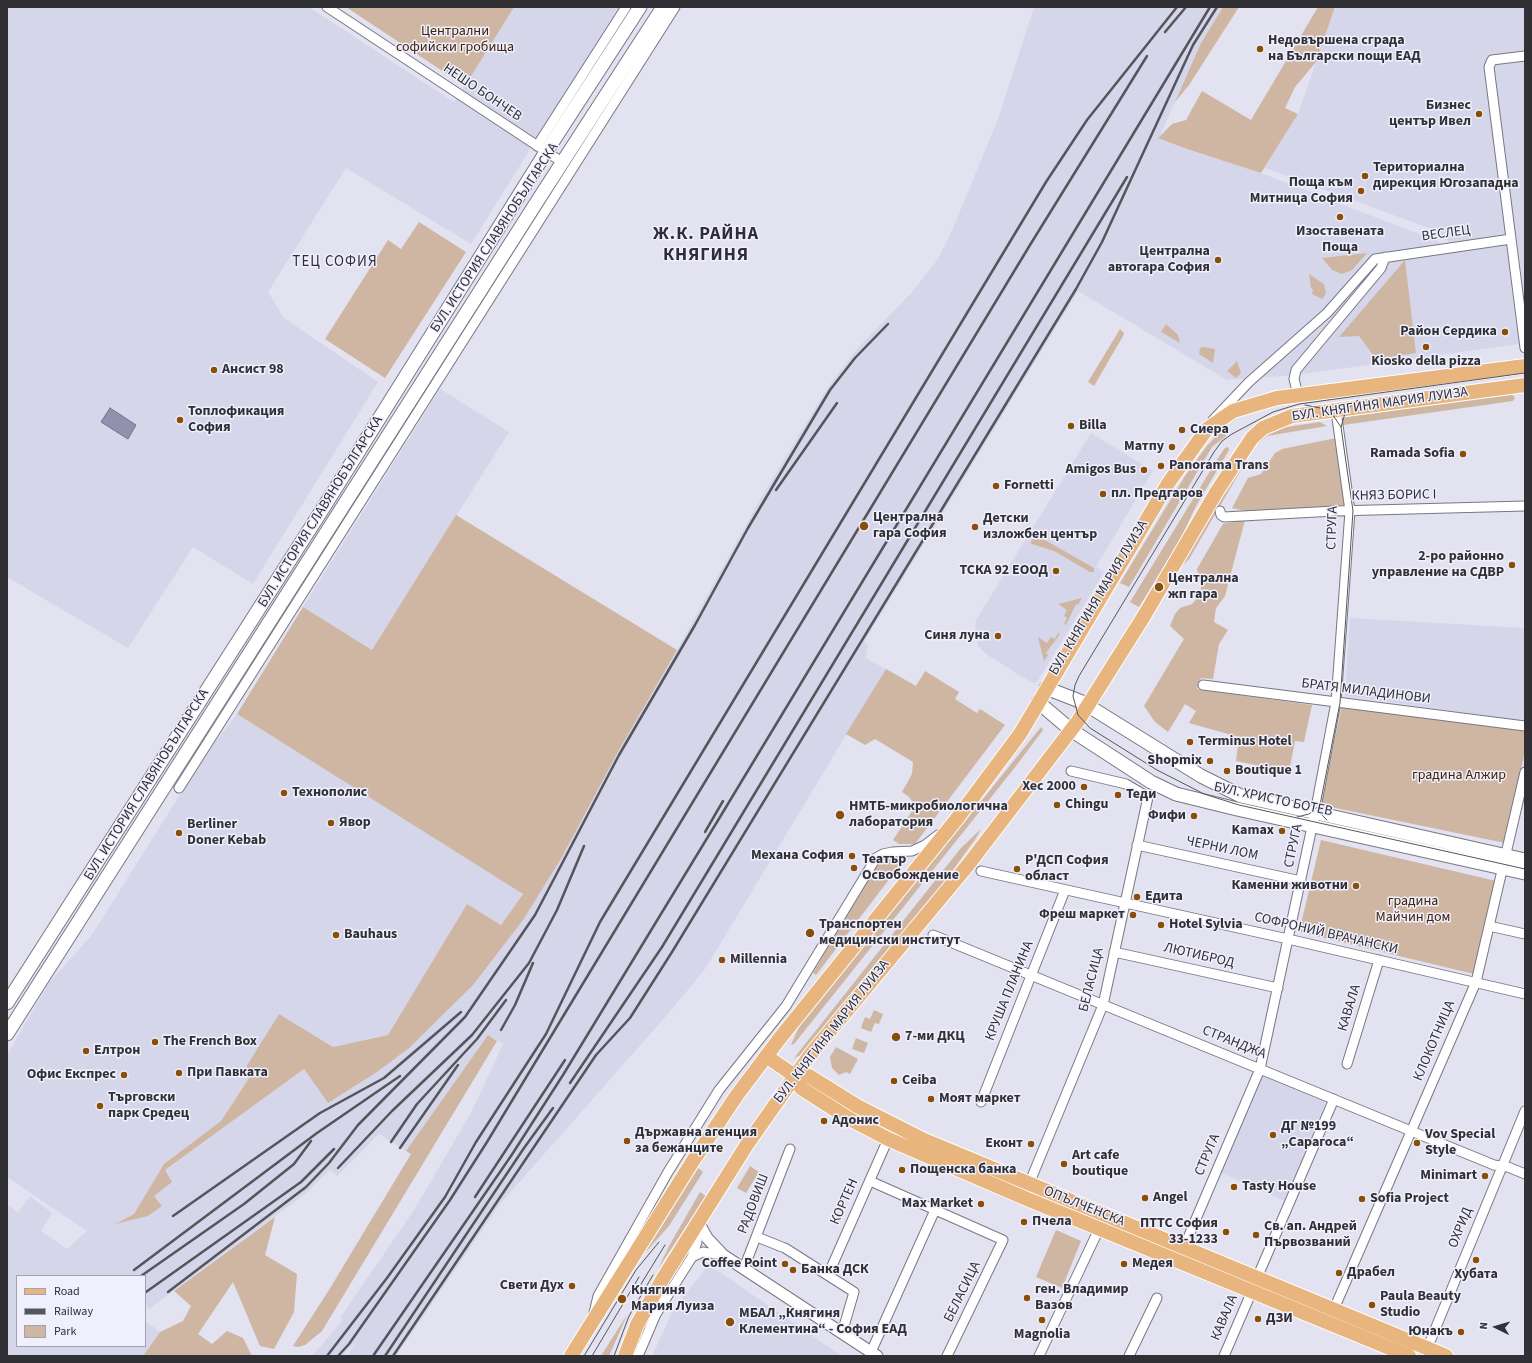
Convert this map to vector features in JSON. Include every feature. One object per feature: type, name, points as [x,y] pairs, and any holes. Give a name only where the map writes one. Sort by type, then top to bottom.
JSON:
[{"type":"main road","name":"БУЛ. ИСТОРИЯ СЛАВЯНОБЪЛГАРСКА","points":[[7,1003],[322,510],[542,149],[640,7]]},
{"type":"main road","name":"БУЛ. ИСТОРИЯ СЛАВЯНОБЪЛГАРСКА","points":[[7,1034],[662,7]]},
{"type":"main road","name":"БУЛ. КНЯГИНЯ МАРИЯ ЛУИЗА","points":[[571,1356],[721,1117],[766,1056],[956,820],[1016,739],[1169,482],[1207,429],[1233,411],[1262,402],[1298,395],[1525,366]]},
{"type":"main road","name":"БУЛ. КНЯГИНЯ МАРИЯ ЛУИЗА","points":[[625,1356],[637,1325],[658,1286],[746,1146],[795,1076],[831,1029],[968,865],[1071,730],[1148,610],[1216,491],[1252,438],[1263,428],[1292,416],[1525,385]]},
{"type":"main road","name":"БУЛ. ХРИСТО БОТЕВ","points":[[1046,688],[1088,705],[1220,787],[1314,819]]},
{"type":"main road","name":"БУЛ. ХРИСТО БОТЕВ","points":[[1038,702],[1071,730],[1151,782],[1176,794],[1237,809],[1314,819],[1505,862],[1525,873]]},
{"type":"main road","name":"БУЛ. ХРИСТО БОТЕВ","points":[[1505,862],[1525,860]]},
{"type":"main road","name":"ОПЪЛЧЕНСКА","points":[[766,1056],[795,1076],[801,1088],[848,1118],[888,1139],[1099,1229],[1409,1356]]},
{"type":"main road","name":"ОПЪЛЧЕНСКА","points":[[795,1076],[809,1076],[857,1106],[924,1140],[1334,1310],[1426,1352],[1446,1356]]},
{"type":"street","name":"НЕШО БОНЧЕВ","points":[[327,7],[562,162]]},
{"type":"street","name":"БУЛ. ИСТОРИЯ СЛАВЯНОБЪЛГАРСКА","points":[[542,149],[626,7]]},
{"type":"street","name":"БУЛ. ИСТОРИЯ СЛАВЯНОБЪЛГАРСКА","points":[[179,788],[675,7]]},
{"type":"street","points":[[1525,56],[1495,59],[1490,61],[1489,67],[1525,348]]},
{"type":"street","name":"ВЕСЛЕЦ","points":[[1207,429],[1218,414],[1250,382],[1327,313],[1374,259],[1511,239]]},
{"type":"street","points":[[1298,395],[1294,379],[1296,370],[1381,268],[1386,257]]},
{"type":"street","name":"СТРУГА","points":[[1184,1247],[1260,1069],[1338,703],[1350,511],[1336,411]]},
{"type":"street","name":"КНЯЗ БОРИС I","points":[[1220,511],[1221,515],[1224,517],[1350,511],[1525,506]]},
{"type":"street","name":"БРАТЯ МИЛАДИНОВИ","points":[[1203,685],[1525,726]]},
{"type":"street","name":"БЕЛАСИЦА","points":[[1030,1184],[1103,1004],[1148,797],[1126,784],[1071,771]]},
{"type":"street","name":"КЛОКОТНИЦА","points":[[1334,1310],[1476,982],[1523,790],[1525,772]]},
{"type":"street","name":"БУЛ. КНЯГИНЯ МАРИЯ ЛУИЗА","points":[[593,1321],[598,1296],[672,1166],[719,1090],[786,1006],[876,858],[883,854],[912,851],[921,847],[956,820]]},
{"type":"street","name":"ЧЕРНИ ЛОМ","points":[[1138,845],[1301,881]]},
{"type":"street","name":"СОФРОНИЙ ВРАЧАНСКИ","points":[[981,871],[1288,939],[1525,994]]},
{"type":"street","name":"КРУША ПЛАНИНА","points":[[981,1102],[1065,890]]},
{"type":"street","points":[[1489,926],[1525,934]]},
{"type":"street","name":"СТРАНДЖА","points":[[933,935],[1494,1165],[1525,1174]]},
{"type":"street","name":"ЛЮТИБРОД","points":[[1114,952],[1278,988]]},
{"type":"street","name":"КАВАЛА","points":[[1347,1064],[1379,960]]},
{"type":"street","points":[[1257,1278],[1334,1099]]},
{"type":"street","name":"ОХРИД","points":[[1426,1352],[1525,1112]]},
{"type":"street","name":"КОРТЕН","points":[[828,1275],[888,1139]]},
{"type":"street","name":"РАДОВИШ","points":[[744,1268],[790,1149]]},
{"type":"street","points":[[698,1222],[707,1238],[724,1255],[874,1354],[935,1210],[870,1181]]},
{"type":"street","name":"БЕЛАСИЦА","points":[[935,1210],[1003,1240],[949,1356]]},
{"type":"street","points":[[638,1356],[656,1314],[692,1257],[697,1242],[698,1222]]},
{"type":"street","points":[[1039,1356],[1099,1229]]},
{"type":"street","points":[[757,1237],[784,1247],[854,1292],[842,1333]]},
{"type":"street","points":[[692,1257],[703,1252],[724,1255]]},
{"type":"street","name":"КАВАЛА","points":[[1224,1356],[1252,1291]]},
{"type":"street","points":[[1129,1356],[1157,1298]]},
{"type":"shaded area","name":"ТЕЦ СОФИЯ","points":[[7,7],[309,7],[454,102],[514,7],[619,7],[471,244],[346,168],[268,292],[284,318],[378,382],[253,584],[193,547],[128,648],[7,577]]},
{"type":"shaded area","points":[[1034,7],[1223,7],[1201,43],[1159,138],[1187,149],[1261,173],[1437,241],[1449,252],[1506,244],[1519,344],[1295,375],[1227,380],[1078,291],[864,642],[868,645],[866,658],[886,669],[705,969],[667,1015],[500,1204],[396,1356],[347,1356],[356,1342],[342,1356],[312,1356],[343,1320],[340,1318],[414,1210],[471,1113],[503,1044],[488,1035],[406,1151],[379,1134],[337,1176],[330,1170],[305,1194],[149,1309],[146,1304],[146,1275],[16,1275],[16,1347],[146,1347],[146,1322],[160,1332],[143,1356],[7,1356],[7,1208],[9,1205],[18,1213],[30,1196],[52,1213],[41,1231],[67,1249],[87,1231],[7,1177],[8,1053],[49,983],[91,936],[205,755],[237,714],[523,893],[501,925],[467,904],[388,1035],[333,1047],[279,1014],[246,1068],[253,1072],[221,1121],[164,1164],[134,1214],[117,1222],[162,1206],[154,1196],[165,1170],[304,1069],[328,1103],[377,1072],[409,1048],[562,857],[619,750],[677,650],[761,498],[828,387],[857,349],[913,291],[938,259],[951,233],[998,119]]},
{"type":"shaded area","points":[[1335,7],[1525,7],[1525,296],[1516,235],[1451,244],[1437,231],[1265,168],[1298,114]]},
{"type":"shaded area","points":[[440,389],[509,432],[372,650],[303,607]]},
{"type":"shaded area","points":[[110,408],[136,425],[128,439],[101,422]]},
{"type":"shaded area","name":"пл. Предгаров","points":[[1091,433],[1153,471],[1096,567],[1104,572],[1037,682],[1032,683],[986,654],[978,646],[975,633],[976,620]]},
{"type":"shaded area","points":[[1350,618],[1525,628],[1525,721],[1345,696]]},
{"type":"shaded area","name":"ДГ №199 „Сарагоса“","points":[[1263,1072],[1327,1099],[1285,1201],[1219,1172]]},
{"type":"shaded area","name":"МБАЛ „Княгиня Клементина“ - София ЕАД","points":[[707,1267],[718,1271],[842,1356],[652,1356],[674,1308]]},
{"type":"green space","name":"Централни софийски гробища","points":[[346,7],[514,7],[465,86]]},
{"type":"green space","points":[[1223,7],[1239,7],[1189,85],[1175,102],[1201,43]]},
{"type":"green space","points":[[1318,7],[1335,7],[1316,62],[1295,87],[1285,108],[1298,114],[1261,173],[1158,138],[1172,124],[1186,120],[1202,91],[1251,120]]},
{"type":"green space","points":[[419,222],[466,252],[385,378],[325,339],[388,240],[401,249]]},
{"type":"green space","points":[[1367,253],[1352,270],[1342,274],[1332,270],[1322,258]]},
{"type":"green space","points":[[1405,260],[1416,353],[1376,359],[1359,336],[1339,337]]},
{"type":"green space","points":[[1309,274],[1324,284],[1326,294],[1322,299],[1312,294],[1313,290],[1311,288]]},
{"type":"green space","points":[[1166,324],[1178,335],[1180,343],[1161,332]]},
{"type":"green space","points":[[1120,329],[1124,333],[1123,336],[1094,386],[1088,382]]},
{"type":"green space","points":[[1200,348],[1215,349],[1213,363],[1199,354]]},
{"type":"green space","points":[[1237,361],[1241,373],[1236,378],[1227,371]]},
{"type":"green space","points":[[1512,394],[1515,398],[1513,401],[1343,425],[1343,419],[1346,417]]},
{"type":"green space","points":[[1320,422],[1327,426],[1267,436],[1255,446],[1189,559],[1180,568],[1208,513],[1257,441],[1266,433],[1280,428]]},
{"type":"green space","points":[[1221,431],[1225,432],[1226,436],[1212,447],[1129,587],[1120,583],[1185,476],[1206,447]]},
{"type":"green space","points":[[1336,438],[1346,507],[1245,511],[1232,508],[1248,478],[1261,474],[1275,453],[1282,449]]},
{"type":"green space","points":[[1228,447],[1229,450],[1196,506],[1179,542],[1139,607],[1130,602],[1220,455],[1225,448]]},
{"type":"green space","points":[[456,515],[677,650],[619,750],[562,857],[523,920],[473,985],[409,1048],[377,1072],[328,1103],[304,1069],[165,1170],[172,1182],[154,1196],[162,1206],[148,1216],[115,1224],[134,1214],[164,1164],[221,1121],[253,1072],[246,1067],[279,1014],[333,1047],[388,1035],[467,904],[501,925],[523,894],[237,714],[303,607],[372,650]]},
{"type":"green space","points":[[1245,520],[1225,596],[1216,608],[1214,622],[1228,630],[1219,644],[1213,679],[1201,678],[1197,689],[1312,705],[1304,742],[1295,741],[1289,772],[1236,761],[1239,737],[1189,723],[1196,711],[1185,704],[1168,732],[1155,722],[1144,706],[1184,639],[1170,626],[1175,614],[1180,608],[1192,604],[1202,592],[1197,569],[1223,524]]},
{"type":"green space","points":[[1036,535],[1094,568],[1094,572],[1090,572],[1054,551],[1030,543]]},
{"type":"green space","points":[[1082,598],[1078,605],[1076,604],[1066,625],[1064,624],[1067,618],[1064,616],[1067,610],[1058,604]]},
{"type":"green space","points":[[1058,633],[1060,634],[1046,653],[1048,655],[1044,661],[1038,637],[1047,643],[1051,637],[1055,639]]},
{"type":"green space","points":[[886,669],[916,686],[925,671],[959,692],[955,699],[977,713],[980,709],[1005,725],[915,844],[899,844],[893,840],[914,808],[914,803],[902,792],[912,774],[913,762],[875,739],[865,745],[846,734]]},
{"type":"green space","name":"градина Алжир","points":[[1342,705],[1525,728],[1525,751],[1505,843],[1321,805]]},
{"type":"green space","points":[[1041,727],[1043,730],[1016,766],[794,1044],[791,1045],[799,1027]]},
{"type":"green space","points":[[981,829],[943,884],[803,1054],[794,1058],[961,848]]},
{"type":"green space","name":"градина Майчин дом","points":[[1321,840],[1496,881],[1474,974],[1299,932]]},
{"type":"green space","points":[[891,855],[907,856],[816,975],[813,973],[877,862],[883,857]]},
{"type":"green space","points":[[874,1010],[883,1014],[879,1024],[875,1023],[871,1032],[861,1028],[865,1017],[870,1019]]},
{"type":"green space","points":[[488,1035],[497,1041],[322,1331],[305,1345],[298,1347],[293,1346],[329,1290],[411,1154],[406,1151]]},
{"type":"green space","points":[[856,1038],[868,1043],[864,1053],[852,1049]]},
{"type":"green space","points":[[836,1047],[858,1059],[850,1074],[846,1072],[839,1075],[832,1068],[830,1057]]},
{"type":"green space","points":[[750,1166],[759,1172],[746,1193],[737,1188]]},
{"type":"green space","points":[[698,1168],[703,1172],[669,1226],[644,1254]]},
{"type":"green space","points":[[700,1192],[706,1196],[658,1269],[669,1246]]},
{"type":"green space","points":[[275,1217],[265,1255],[297,1274],[294,1312],[274,1349],[260,1346],[233,1282],[198,1334],[212,1344],[227,1331],[243,1338],[252,1356],[143,1356],[160,1332],[183,1321],[191,1306],[174,1291]]},
{"type":"green space","points":[[1056,1230],[1081,1241],[1062,1288],[1036,1277]]},
{"type":"green space","points":[[689,1249],[689,1253],[656,1308],[635,1356],[631,1356],[658,1296]]},
{"type":"green space","points":[[627,1315],[609,1356],[601,1356],[611,1340]]},
{"type":"tram line","points":[[1525,373],[1299,404],[1273,412],[1222,441],[1079,676],[1075,685],[1073,696],[1078,715],[1090,728],[1157,770],[1204,794],[1239,805],[1525,869]]},
{"type":"tram line","points":[[1327,820],[1321,814],[1320,805],[1340,703],[1353,511],[1341,427],[1346,410],[1358,400]]},
{"type":"tram line","points":[[1305,405],[1320,408],[1332,414],[1341,427]]},
{"type":"tram line","points":[[1297,817],[1309,814],[1320,805]]},
{"type":"tram line","points":[[584,1356],[636,1270],[659,1242]]},
{"type":"tram line","points":[[638,1289],[665,1245]]},
{"type":"tram line","points":[[614,1356],[629,1316],[653,1275]]},
{"type":"tram line","points":[[592,1356],[639,1277]]},
{"type":"railway","points":[[327,1356],[387,1278],[445,1197],[476,1142],[546,1034],[600,922],[1046,182],[1087,120],[1177,7]]},
{"type":"railway","points":[[1165,32],[1186,7]]},
{"type":"railway","points":[[373,1356],[511,1156],[563,1075],[1210,7]]},
{"type":"railway","points":[[393,1356],[596,1055],[630,1018],[672,952],[1076,289],[1102,242],[1193,45],[1217,7]]},
{"type":"railway","points":[[338,1356],[349,1344],[450,1200],[487,1142],[1030,245],[1147,56]]},
{"type":"railway","points":[[570,1083],[662,947],[1127,177]]},
{"type":"railway","points":[[168,1292],[306,1187],[329,1163],[358,1125],[465,1017],[535,915],[619,755],[695,625],[748,528],[830,390],[855,358],[888,324]]},
{"type":"railway","points":[[776,490],[837,403]]},
{"type":"railway","points":[[705,832],[723,801]]},
{"type":"railway","points":[[338,1168],[392,1111],[472,1035],[529,963],[557,910],[584,846]]},
{"type":"railway","points":[[501,1030],[515,1005],[533,963]]},
{"type":"railway","points":[[391,1142],[417,1104],[477,1039],[506,1000]]},
{"type":"railway","points":[[173,1216],[320,1113],[384,1078],[461,1012]]},
{"type":"railway","points":[[475,1197],[565,1060]]},
{"type":"railway","points":[[400,1148],[458,1065]]},
{"type":"railway","points":[[134,1270],[317,1133],[400,1076]]},
{"type":"railway","points":[[385,1356],[524,1148],[553,1108]]},
{"type":"railway","points":[[142,1275],[244,1204],[294,1164],[311,1141]]},
{"type":"railway","points":[[146,1292],[301,1182],[334,1149]]},
{"type":"place","name":"Недовършена сграда на Български пощи ЕАД","points":[[1260,49]]},
{"type":"place","name":"Бизнес център Ивел","points":[[1479,114]]},
{"type":"place","name":"Териториална дирекция Югозападна","points":[[1365,176]]},
{"type":"place","name":"Поща към Митница София","points":[[1361,191]]},
{"type":"place","name":"Изоставената Поща","points":[[1340,217]]},
{"type":"place","name":"Централна автогара София","points":[[1218,260]]},
{"type":"place","name":"Район Сердика","points":[[1505,332]]},
{"type":"place","name":"Kiosko della pizza","points":[[1426,347]]},
{"type":"place","name":"Ансист 98","points":[[214,370]]},
{"type":"place","name":"Топлофикация София","points":[[180,420]]},
{"type":"place","name":"Billa","points":[[1071,426]]},
{"type":"place","name":"Сиера","points":[[1182,430]]},
{"type":"place","name":"Матпу","points":[[1172,447]]},
{"type":"place","name":"Ramada Sofia","points":[[1463,454]]},
{"type":"place","name":"Panorama Trans","points":[[1161,466]]},
{"type":"place","name":"Amigos Bus","points":[[1144,470]]},
{"type":"place","name":"Fornetti","points":[[996,486]]},
{"type":"place","name":"пл. Предгаров","points":[[1103,494]]},
{"type":"place","name":"Централна гара София","points":[[864,526]]},
{"type":"place","name":"Детски изложбен център","points":[[975,527]]},
{"type":"place","name":"2-ро районно управление на СДВР","points":[[1512,565]]},
{"type":"place","name":"ТСКА 92 ЕООД","points":[[1056,571]]},
{"type":"place","name":"Централна жп гара","points":[[1159,587]]},
{"type":"place","name":"Синя луна","points":[[998,636]]},
{"type":"place","name":"Terminus Hotel","points":[[1190,742]]},
{"type":"place","name":"Shopmix","points":[[1210,761]]},
{"type":"place","name":"Boutique 1","points":[[1227,771]]},
{"type":"place","name":"Хес 2000","points":[[1084,787]]},
{"type":"place","name":"Технополис","points":[[284,793]]},
{"type":"place","name":"Теди","points":[[1118,795]]},
{"type":"place","name":"Chingu","points":[[1057,805]]},
{"type":"place","name":"НМТБ-микробиологична лаборатория","points":[[840,815]]},
{"type":"place","name":"Фифи","points":[[1194,816]]},
{"type":"place","name":"Явор","points":[[331,823]]},
{"type":"place","name":"Kamax","points":[[1282,831]]},
{"type":"place","name":"Berliner Doner Kebab","points":[[179,833]]},
{"type":"place","name":"Механа София","points":[[852,856]]},
{"type":"place","name":"Театър Освобождение","points":[[854,868]]},
{"type":"place","name":"Р'ДСП София област","points":[[1017,869]]},
{"type":"place","name":"Каменни животни","points":[[1356,886]]},
{"type":"place","name":"Едита","points":[[1137,897]]},
{"type":"place","name":"Фреш маркет","points":[[1133,915]]},
{"type":"place","name":"Hotel Sylvia","points":[[1161,925]]},
{"type":"place","name":"Транспортен медицински институт","points":[[810,933]]},
{"type":"place","name":"Bauhaus","points":[[336,935]]},
{"type":"place","name":"Millennia","points":[[722,960]]},
{"type":"place","name":"7-ми ДКЦ","points":[[896,1037]]},
{"type":"place","name":"The French Box","points":[[155,1042]]},
{"type":"place","name":"Елтрон","points":[[86,1051]]},
{"type":"place","name":"При Павката","points":[[179,1073]]},
{"type":"place","name":"Офис Експрес","points":[[124,1075]]},
{"type":"place","name":"Ceiba","points":[[894,1081]]},
{"type":"place","name":"Моят маркет","points":[[931,1099]]},
{"type":"place","name":"Търговски парк Средец","points":[[100,1106]]},
{"type":"place","name":"Адонис","points":[[824,1121]]},
{"type":"place","name":"ДГ №199 „Сарагоса“","points":[[1273,1135]]},
{"type":"place","name":"Държавна агенция за бежанците","points":[[627,1141]]},
{"type":"place","name":"Vov Special Style","points":[[1417,1143]]},
{"type":"place","name":"Еконт","points":[[1031,1144]]},
{"type":"place","name":"Art cafe boutique","points":[[1064,1164]]},
{"type":"place","name":"Пощенска банка","points":[[902,1170]]},
{"type":"place","name":"Minimart","points":[[1485,1176]]},
{"type":"place","name":"Tasty House","points":[[1234,1187]]},
{"type":"place","name":"Angel","points":[[1145,1198]]},
{"type":"place","name":"Sofia Project","points":[[1362,1199]]},
{"type":"place","name":"Max Market","points":[[981,1204]]},
{"type":"place","name":"Пчела","points":[[1024,1222]]},
{"type":"place","name":"ПТТС София 33-1233","points":[[1226,1232]]},
{"type":"place","name":"Св. ап. Андрей Първозваний","points":[[1256,1235]]},
{"type":"place","name":"Хубата","points":[[1476,1260]]},
{"type":"place","name":"Coffee Point","points":[[785,1264]]},
{"type":"place","name":"Медея","points":[[1124,1264]]},
{"type":"place","name":"Банка ДСК","points":[[793,1270]]},
{"type":"place","name":"Драбел","points":[[1339,1273]]},
{"type":"place","name":"Свети Дух","points":[[572,1286]]},
{"type":"place","name":"ген. Владимир Вазов","points":[[1027,1298]]},
{"type":"place","name":"Княгиня Мария Луиза","points":[[622,1299]]},
{"type":"place","name":"Paula Beauty Studio","points":[[1372,1305]]},
{"type":"place","name":"ДЗИ","points":[[1258,1319]]},
{"type":"place","name":"Magnolia","points":[[1042,1320]]},
{"type":"place","name":"МБАЛ „Княгиня Клементина“ - София ЕАД","points":[[730,1322]]},
{"type":"place","name":"Юнакъ","points":[[1461,1332]]},
{"type":"district","name":"Ж.К. РАЙНА КНЯГИНЯ","points":[[706,245]]},
{"type":"district","name":"ТЕЦ СОФИЯ","points":[[335,263]]}]
